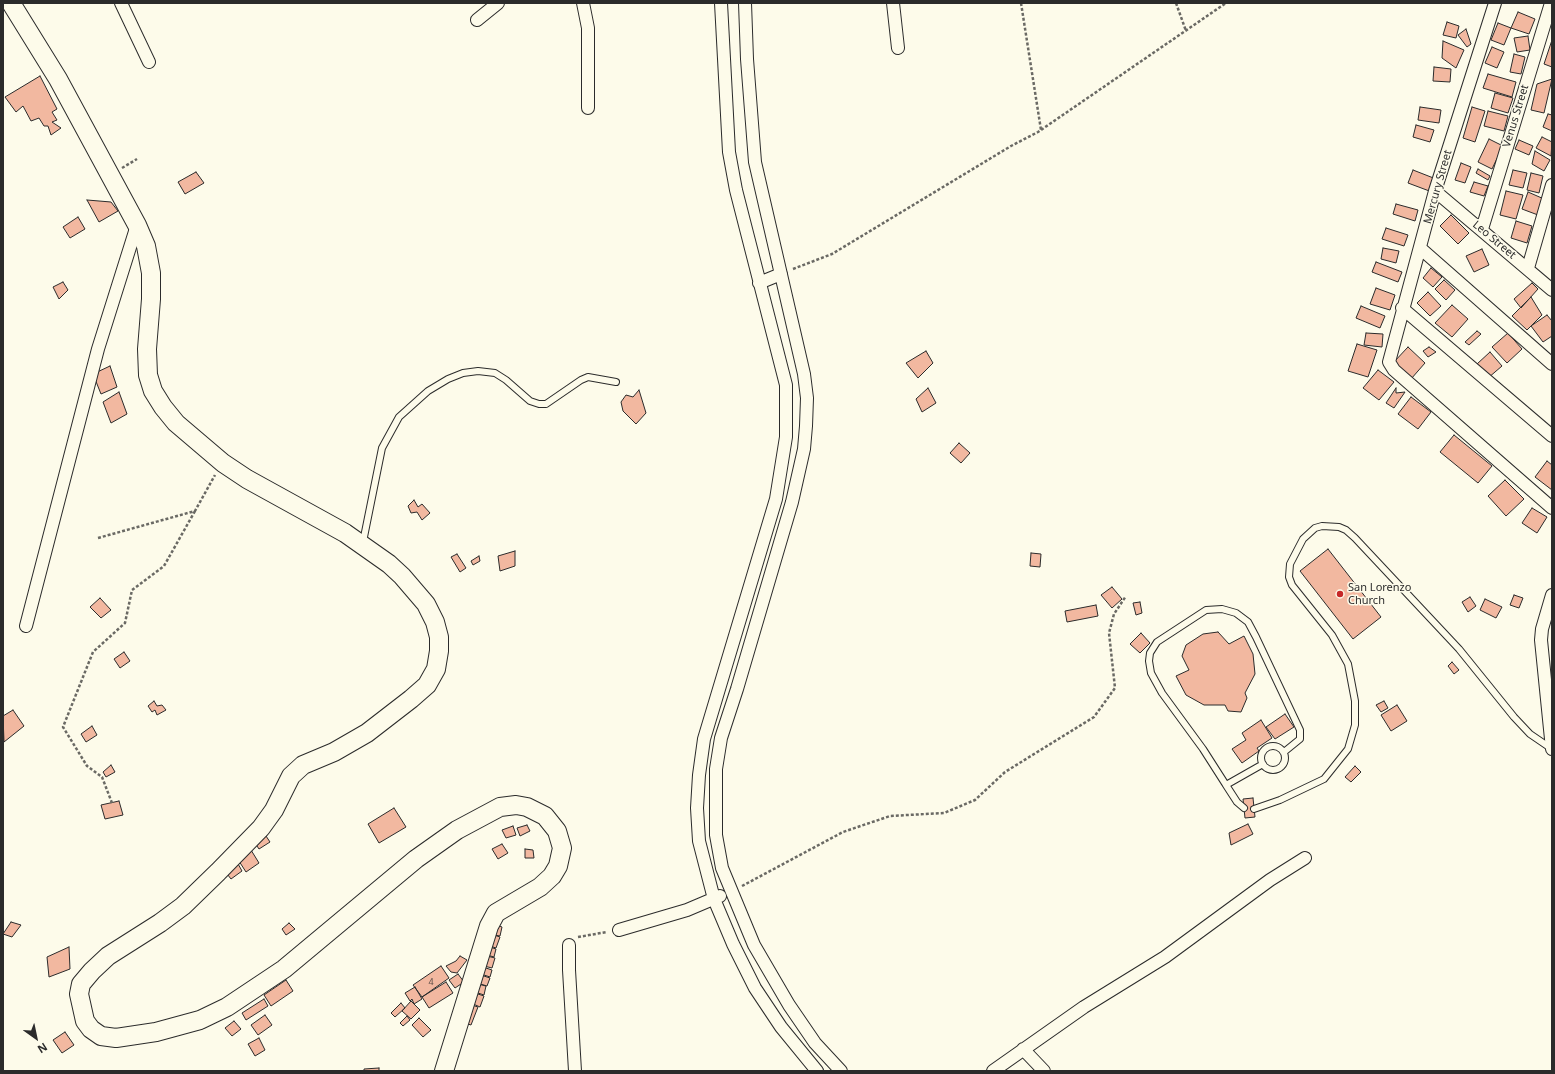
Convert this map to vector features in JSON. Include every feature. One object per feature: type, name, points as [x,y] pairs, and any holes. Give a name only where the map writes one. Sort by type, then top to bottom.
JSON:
[{"type":"main road","points":[[11,3],[58,79],[137,225],[146,246],[151,273],[151,299],[147,349],[150,383],[163,407],[176,423],[223,463],[363,545],[402,576],[426,604],[435,622],[439,637],[439,651],[436,669],[427,685],[367,733],[334,752],[303,765],[291,776],[274,810],[261,828],[183,906],[160,923],[108,956],[92,971],[81,984],[79,994],[79,1002],[85,1021],[91,1030],[101,1036],[116,1038],[156,1032],[200,1020],[228,1007],[284,969],[416,859],[457,830],[500,807],[516,804],[527,807],[545,816],[557,831],[562,848],[558,866],[552,876],[540,887],[496,913],[487,934],[444,1071]]},
{"type":"street","points":[[120,3],[149,62]]},
{"type":"street","points":[[477,20],[498,3]]},
{"type":"street","points":[[583,3],[588,28],[588,108]]},
{"type":"street","points":[[721,3],[729,152],[736,190],[786,385],[786,437],[776,499],[704,739],[696,808],[699,841],[714,899],[733,944],[755,988],[781,1027],[817,1071]]},
{"type":"street","points":[[745,3],[755,162],[762,198],[804,374],[807,398],[804,449],[792,502],[737,689],[720,738],[716,769],[716,835],[722,868],[754,945],[789,1005],[815,1042],[841,1071]]},
{"type":"street","points":[[893,3],[898,48]]},
{"type":"street","name":"Mercury Street","points":[[1495,3],[1435,191],[1402,308],[1389,362],[1394,370],[1552,508]]},
{"type":"street","name":"Venus Street","points":[[1482,229],[1551,3]]},
{"type":"street","points":[[1528,268],[1552,185]]},
{"type":"street","name":"Leo Street","points":[[1435,191],[1482,229],[1552,290]]},
{"type":"street","points":[[26,626],[98,349],[137,225]]},
{"type":"street","points":[[1420,248],[1552,364]]},
{"type":"street","points":[[759,283],[781,274]]},
{"type":"street","points":[[1402,308],[1552,436]]},
{"type":"street","points":[[776,499],[792,502]]},
{"type":"street","points":[[1552,595],[1550,611],[1542,629],[1541,640],[1552,749]]},
{"type":"street","points":[[719,686],[737,689]]},
{"type":"street","points":[[993,1071],[1084,1008],[1165,957],[1270,880],[1305,858]]},
{"type":"street","points":[[619,930],[686,910],[731,892]]},
{"type":"street","points":[[569,945],[575,1071]]},
{"type":"street","points":[[1023,1049],[1044,1071]]},
{"type":"lane","points":[[363,545],[382,448],[399,417],[428,391],[448,378],[464,373],[478,371],[495,373],[506,380],[530,401],[546,404],[581,380],[588,377],[616,382]]},
{"type":"lane","points":[[1254,809],[1280,800],[1324,778],[1348,749],[1355,725],[1355,701],[1348,664],[1332,635],[1292,585],[1289,577],[1290,564],[1303,539],[1315,528],[1322,526],[1339,526],[1355,538],[1450,638],[1514,717],[1530,734],[1552,749]]},
{"type":"lane","points":[[1244,808],[1237,802],[1203,749],[1162,693],[1151,673],[1149,661],[1150,653],[1157,642],[1206,610],[1222,609],[1236,614],[1248,622],[1300,730],[1300,739],[1284,752]]},
{"type":"lane","points":[[1277,746],[1284,752],[1286,761],[1280,769],[1270,770],[1263,764],[1261,755],[1267,747],[1277,746]]},
{"type":"lane","points":[[1226,785],[1263,764]]},
{"type":"path","points":[[1021,3],[1041,130]]},
{"type":"path","points":[[1176,3],[1186,31]]},
{"type":"path","points":[[781,274],[832,254],[1011,146],[1041,130],[1226,3]]},
{"type":"path","points":[[112,802],[102,777],[87,766],[63,727],[93,652],[124,623],[132,590],[164,566],[223,463]]},
{"type":"path","points":[[98,538],[195,511]]},
{"type":"path","points":[[731,892],[844,832],[890,816],[944,813],[975,800],[1005,772],[1094,717],[1115,688],[1109,633],[1114,614],[1126,596]]},
{"type":"path","points":[[569,945],[575,938],[584,934],[619,930]]},
{"type":"building","points":[[1518,12],[1535,19],[1529,34],[1511,28]]},
{"type":"building","points":[[1447,22],[1459,26],[1456,38],[1443,35]]},
{"type":"building","points":[[1498,23],[1511,28],[1504,45],[1491,40]]},
{"type":"building","points":[[1466,29],[1471,44],[1467,47],[1458,35]]},
{"type":"building","points":[[1528,36],[1530,50],[1517,52],[1514,38]]},
{"type":"building","points":[[1552,40],[1552,67],[1544,64]]},
{"type":"building","points":[[1443,41],[1464,50],[1456,68],[1442,58]]},
{"type":"building","points":[[1492,47],[1504,52],[1497,68],[1485,63]]},
{"type":"building","points":[[1514,54],[1525,57],[1521,74],[1510,72]]},
{"type":"building","points":[[1434,67],[1451,69],[1450,82],[1433,81]]},
{"type":"building","points":[[1488,74],[1516,82],[1512,97],[1483,88]]},
{"type":"building","points":[[40,76],[57,109],[52,112],[57,120],[52,122],[61,128],[51,135],[48,126],[44,126],[39,118],[31,121],[23,106],[16,112],[5,97]]},
{"type":"building","points":[[1552,79],[1544,113],[1531,110],[1537,84]]},
{"type":"building","points":[[1495,93],[1513,98],[1508,113],[1491,108]]},
{"type":"building","points":[[1420,107],[1441,110],[1439,123],[1418,120]]},
{"type":"building","points":[[1472,107],[1485,111],[1475,142],[1463,138]]},
{"type":"building","points":[[1488,111],[1508,116],[1504,131],[1484,126]]},
{"type":"building","points":[[1548,114],[1552,115],[1552,131],[1543,127]]},
{"type":"building","points":[[1416,125],[1434,130],[1430,142],[1413,137]]},
{"type":"building","points":[[1542,137],[1552,142],[1551,156],[1536,148]]},
{"type":"building","points":[[1489,139],[1503,146],[1492,169],[1478,162]]},
{"type":"building","points":[[1519,140],[1533,146],[1529,155],[1515,149]]},
{"type":"building","points":[[1535,151],[1550,160],[1544,171],[1532,164]]},
{"type":"building","points":[[1461,163],[1471,167],[1465,183],[1455,180]]},
{"type":"building","points":[[1478,169],[1490,176],[1488,180],[1476,173]]},
{"type":"building","points":[[1413,170],[1436,179],[1432,192],[1408,183]]},
{"type":"building","points":[[1513,170],[1527,173],[1523,188],[1509,185]]},
{"type":"building","points":[[196,172],[204,183],[185,194],[178,182]]},
{"type":"building","points":[[1531,173],[1543,176],[1539,193],[1527,190]]},
{"type":"building","points":[[1474,182],[1488,186],[1484,196],[1470,192]]},
{"type":"building","points":[[1506,191],[1523,195],[1516,219],[1500,215]]},
{"type":"building","points":[[1528,192],[1544,199],[1538,215],[1522,209]]},
{"type":"building","points":[[87,200],[111,202],[118,211],[99,222]]},
{"type":"building","points":[[1396,204],[1418,210],[1415,221],[1393,214]]},
{"type":"building","points":[[1451,215],[1469,233],[1458,244],[1440,226]]},
{"type":"building","points":[[78,217],[85,229],[70,238],[63,227]]},
{"type":"building","points":[[1516,221],[1532,226],[1527,243],[1511,238]]},
{"type":"building","points":[[1386,228],[1408,235],[1404,246],[1382,239]]},
{"type":"building","points":[[1383,248],[1399,251],[1396,263],[1381,259]]},
{"type":"building","points":[[1482,249],[1489,265],[1474,272],[1466,256]]},
{"type":"building","points":[[1376,262],[1402,272],[1398,282],[1372,272]]},
{"type":"building","points":[[1431,268],[1442,277],[1433,287],[1423,278]]},
{"type":"building","points":[[1444,280],[1455,290],[1446,300],[1435,289]]},
{"type":"building","points":[[63,282],[68,290],[59,299],[53,287]]},
{"type":"building","points":[[1532,283],[1538,289],[1521,308],[1514,299]]},
{"type":"building","points":[[1376,288],[1395,295],[1390,310],[1370,304]]},
{"type":"building","points":[[1428,292],[1441,306],[1430,316],[1417,303]]},
{"type":"building","points":[[1531,297],[1542,315],[1527,330],[1512,316]]},
{"type":"building","points":[[1452,305],[1468,319],[1452,337],[1435,323]]},
{"type":"building","points":[[1361,306],[1385,316],[1380,328],[1356,318]]},
{"type":"building","points":[[1547,315],[1552,321],[1552,336],[1543,342],[1531,326]]},
{"type":"building","points":[[1477,331],[1481,334],[1469,345],[1465,342]]},
{"type":"building","points":[[1366,333],[1383,334],[1382,347],[1364,345]]},
{"type":"building","points":[[1508,333],[1522,349],[1507,363],[1492,347]]},
{"type":"building","points":[[1357,344],[1377,350],[1368,377],[1348,371]]},
{"type":"building","points":[[1408,347],[1425,363],[1411,379],[1393,363]]},
{"type":"building","points":[[1429,347],[1436,352],[1428,357],[1423,351]]},
{"type":"building","points":[[926,351],[933,363],[918,378],[906,363]]},
{"type":"building","points":[[1490,352],[1502,366],[1488,378],[1477,364]]},
{"type":"building","points":[[110,366],[117,387],[101,394],[93,374]]},
{"type":"building","points":[[1378,370],[1394,382],[1379,400],[1363,388]]},
{"type":"building","points":[[928,388],[936,403],[922,412],[916,399]]},
{"type":"building","points":[[1396,388],[1396,393],[1405,392],[1394,408],[1386,403]]},
{"type":"building","points":[[639,390],[646,413],[636,424],[623,411],[621,402],[626,395],[633,397]]},
{"type":"building","points":[[119,392],[127,414],[111,423],[103,402]]},
{"type":"building","points":[[1411,397],[1431,412],[1418,429],[1398,414]]},
{"type":"building","points":[[1454,435],[1492,466],[1478,483],[1440,452]]},
{"type":"building","points":[[959,443],[970,453],[961,463],[950,453]]},
{"type":"building","points":[[1547,461],[1552,465],[1552,490],[1535,477]]},
{"type":"building","points":[[1505,480],[1524,499],[1506,516],[1488,496]]},
{"type":"building","points":[[414,500],[418,507],[422,504],[430,513],[422,520],[417,512],[411,513],[408,506]]},
{"type":"building","points":[[1532,508],[1547,517],[1537,533],[1522,523]]},
{"type":"building","name":"San Lorenzo Church","points":[[1328,549],[1381,617],[1353,639],[1300,571]]},
{"type":"building","points":[[515,551],[515,566],[500,571],[498,556]]},
{"type":"building","points":[[1031,553],[1041,554],[1040,567],[1030,566]]},
{"type":"building","points":[[457,554],[466,568],[460,572],[451,557]]},
{"type":"building","points":[[479,556],[480,561],[473,565],[471,561]]},
{"type":"building","points":[[1112,587],[1122,599],[1112,608],[1101,595]]},
{"type":"building","points":[[1514,595],[1523,598],[1519,608],[1510,605]]},
{"type":"building","points":[[1470,597],[1476,606],[1468,612],[1462,602]]},
{"type":"building","points":[[100,598],[111,610],[101,618],[90,607]]},
{"type":"building","points":[[1485,599],[1502,607],[1496,618],[1480,610]]},
{"type":"building","points":[[1140,602],[1142,613],[1136,615],[1133,603]]},
{"type":"building","points":[[1096,605],[1098,616],[1067,622],[1065,611]]},
{"type":"building","points":[[1218,632],[1229,644],[1244,636],[1253,654],[1255,674],[1245,693],[1247,698],[1241,712],[1228,711],[1225,705],[1204,705],[1186,695],[1176,676],[1189,670],[1182,656],[1186,645],[1203,634]]},
{"type":"building","points":[[1141,633],[1150,643],[1140,653],[1130,644]]},
{"type":"building","points":[[124,652],[130,661],[120,668],[114,659]]},
{"type":"building","points":[[1452,662],[1459,670],[1454,674],[1448,666]]},
{"type":"building","points":[[154,701],[157,706],[162,705],[166,710],[157,715],[155,710],[152,712],[148,706]]},
{"type":"building","points":[[1384,701],[1388,708],[1381,712],[1376,705]]},
{"type":"building","points":[[1397,705],[1407,721],[1391,731],[1381,715]]},
{"type":"building","points":[[13,710],[24,726],[4,742],[3,716]]},
{"type":"building","points":[[1285,714],[1294,727],[1275,739],[1266,727]]},
{"type":"building","points":[[1261,720],[1272,738],[1257,748],[1259,751],[1242,763],[1232,749],[1246,740],[1242,733]]},
{"type":"building","points":[[92,726],[97,735],[86,742],[81,734]]},
{"type":"building","points":[[111,765],[115,772],[106,777],[103,772]]},
{"type":"building","points":[[1355,766],[1361,772],[1351,782],[1345,777]]},
{"type":"building","points":[[1253,798],[1255,817],[1245,818],[1243,799]]},
{"type":"building","points":[[119,801],[123,815],[105,819],[101,805]]},
{"type":"building","points":[[394,808],[406,827],[379,843],[368,824]]},
{"type":"building","points":[[1248,824],[1253,834],[1231,845],[1229,833]]},
{"type":"building","points":[[527,825],[530,831],[520,836],[517,828]]},
{"type":"building","points":[[513,826],[516,835],[506,838],[502,830]]},
{"type":"building","points":[[264,833],[270,842],[259,849],[253,840]]},
{"type":"building","points":[[502,844],[508,853],[498,859],[492,849]]},
{"type":"building","points":[[525,849],[533,850],[534,858],[525,858]]},
{"type":"building","points":[[251,850],[259,863],[246,872],[237,858]]},
{"type":"building","points":[[237,862],[242,871],[231,879],[224,870]]},
{"type":"building","points":[[11,922],[21,925],[12,937],[3,934]]},
{"type":"building","points":[[289,923],[295,929],[286,935],[282,929]]},
{"type":"building","points":[[497,925],[502,927],[500,936],[494,935]]},
{"type":"building","points":[[494,935],[500,937],[496,948],[490,946]]},
{"type":"building","points":[[69,947],[70,969],[49,977],[47,957]]},
{"type":"building","points":[[490,947],[496,949],[494,957],[487,955]]},
{"type":"building","points":[[460,956],[467,960],[457,973],[451,972],[446,966],[456,961]]},
{"type":"building","points":[[487,956],[495,958],[492,968],[484,966]]},
{"type":"building","points":[[441,966],[449,978],[422,997],[413,985]]},
{"type":"building","points":[[483,967],[492,970],[490,977],[481,974]]},
{"type":"building","points":[[458,974],[464,982],[455,988],[449,980]]},
{"type":"building","points":[[481,975],[490,978],[487,986],[477,983]]},
{"type":"building","points":[[286,980],[293,991],[271,1006],[264,995]]},
{"type":"building","points":[[446,982],[453,993],[429,1008],[422,997]]},
{"type":"building","points":[[478,984],[486,986],[484,995],[475,992]]},
{"type":"building","points":[[415,987],[422,999],[414,1004],[412,999],[410,1001],[405,993]]},
{"type":"building","points":[[475,993],[484,996],[480,1007],[471,1003]]},
{"type":"building","points":[[264,999],[268,1006],[246,1020],[242,1013]]},
{"type":"building","points":[[411,1001],[420,1010],[411,1019],[402,1011]]},
{"type":"building","points":[[401,1003],[405,1008],[395,1017],[391,1013]]},
{"type":"building","points":[[472,1005],[478,1007],[471,1025],[465,1023]]},
{"type":"building","points":[[265,1015],[272,1025],[258,1035],[251,1025]]},
{"type":"building","points":[[407,1016],[410,1020],[403,1026],[400,1023]]},
{"type":"building","points":[[419,1018],[431,1030],[423,1037],[412,1025]]},
{"type":"building","points":[[234,1021],[241,1029],[232,1036],[225,1028]]},
{"type":"building","points":[[65,1032],[74,1045],[62,1053],[53,1040]]},
{"type":"building","points":[[259,1038],[265,1050],[255,1056],[248,1044]]},
{"type":"building","points":[[379,1068],[379,1071],[364,1071],[364,1069]]},
{"type":"place","name":"San Lorenzo Church","points":[[1340,594]]}]
